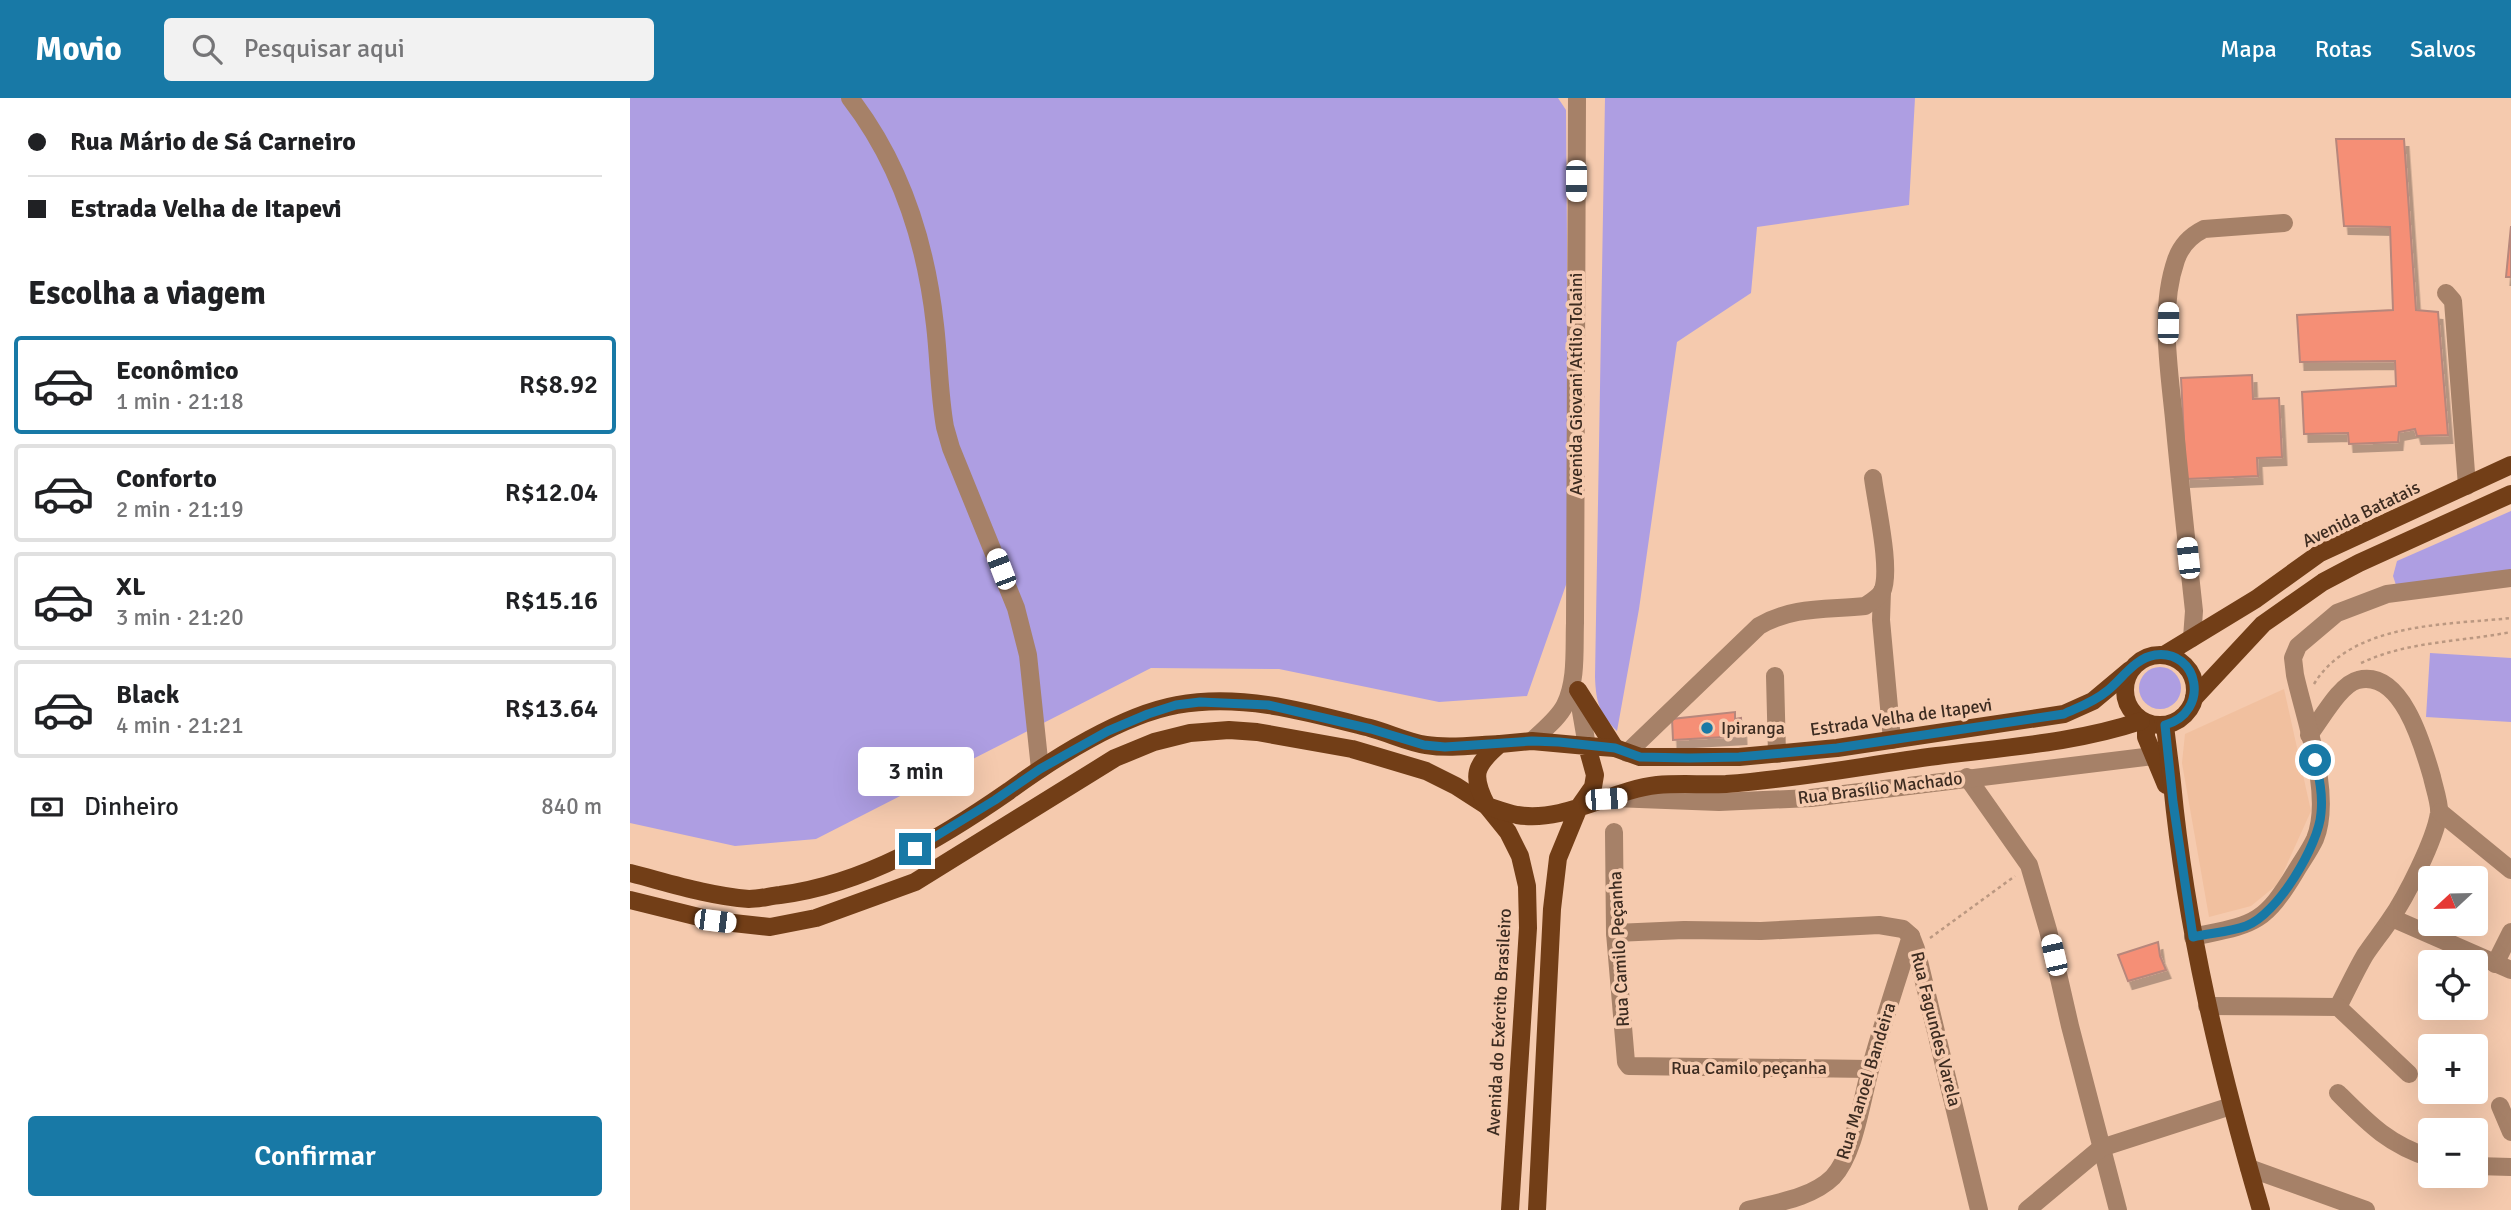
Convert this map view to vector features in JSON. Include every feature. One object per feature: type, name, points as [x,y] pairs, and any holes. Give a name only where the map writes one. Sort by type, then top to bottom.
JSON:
[{"type":"main road","name":"Avenida Batatais","points":[[2164,655],[2256,599],[2320,553],[2511,465]]},
{"type":"main road","points":[[630,900],[715,921],[770,928],[816,918],[915,882],[1115,758],[1154,742],[1190,733],[1229,730],[1257,732],[1352,750],[1426,771],[1456,786],[1486,806],[1517,815],[1535,815],[1579,807],[1636,788],[1679,783],[1725,784],[1787,777],[2043,744],[2144,722],[2165,725],[2184,716],[2199,693],[2263,624],[2323,582],[2511,494]]},
{"type":"main road","points":[[2173,802],[2146,737],[2144,722],[2133,714],[2124,687],[2130,670],[2145,658],[2164,655],[2182,662],[2199,693]]},
{"type":"main road","name":"Estrada Velha de Itapevi","points":[[630,873],[700,891],[750,899],[792,894],[843,882],[892,862],[938,836],[1040,769],[1108,731],[1176,705],[1200,702],[1268,705],[1371,729],[1424,745],[1445,747],[1532,741],[1589,750],[1621,750],[1640,757],[1689,758],[1777,754],[2064,714],[2093,701],[2130,670]]},
{"type":"main road","points":[[1578,690],[1621,750]]},
{"type":"main road","points":[[2165,725],[2173,802],[2193,937],[2231,1106],[2260,1210]]},
{"type":"main road","points":[[1486,806],[1476,786],[1477,773],[1488,754],[1500,744]]},
{"type":"main road","points":[[1537,1210],[1552,909],[1558,858],[1579,807],[1593,786],[1595,775],[1589,750]]},
{"type":"main road","name":"Avenida do Exército Brasileiro","points":[[1486,806],[1508,832],[1520,856],[1527,886],[1528,928],[1510,1210]]},
{"type":"street","points":[[850,98],[885,150],[915,222],[930,279],[945,427],[1016,608],[1028,655],[1040,769]]},
{"type":"street","name":"Avenida Giovani Atílio Tolaini","points":[[1573,671],[1577,98]]},
{"type":"street","points":[[2192,638],[2194,611],[2168,351],[2169,296],[2176,260],[2184,243],[2193,234],[2204,229],[2284,223]]},
{"type":"street","points":[[2446,293],[2453,301],[2462,451],[2467,486]]},
{"type":"street","points":[[1872,478],[1885,564],[1881,620],[1892,740]]},
{"type":"street","points":[[2193,937],[2247,926],[2259,919],[2278,898],[2315,838],[2321,815],[2321,791],[2293,658],[2298,646],[2337,613],[2387,594],[2511,578]]},
{"type":"street","points":[[1621,750],[1759,626],[1777,615],[1865,606],[1874,601],[1882,591]]},
{"type":"street","points":[[1573,671],[1589,750]]},
{"type":"street","points":[[1532,741],[1566,704],[1573,671]]},
{"type":"street","points":[[1775,676],[1777,754]]},
{"type":"street","points":[[2309,735],[2347,685],[2357,680],[2377,679],[2398,696],[2421,739],[2440,812],[2427,849],[2392,918],[2366,954],[2337,1007]]},
{"type":"street","name":"Rua Brasílio Machado","points":[[1606,799],[1627,797],[1718,802],[1811,798],[2153,756]]},
{"type":"street","points":[[1967,777],[2029,865],[2048,930],[2118,1210]]},
{"type":"street","points":[[2440,812],[2511,870]]},
{"type":"street","name":"Rua Camilo Peçanha","points":[[1614,832],[1615,933],[1626,1062],[1629,1066]]},
{"type":"street","points":[[2392,918],[2503,967],[2511,932]]},
{"type":"street","name":"Rua Fagundes Varela","points":[[1615,933],[1761,931],[1879,925],[1903,929],[1914,942],[1979,1210]]},
{"type":"street","name":"Rua Manoel Bandeira","points":[[1748,1210],[1792,1204],[1832,1177],[1843,1162],[1870,1069],[1914,942]]},
{"type":"street","points":[[2207,1006],[2337,1007],[2409,1074]]},
{"type":"street","name":"Rua Camilo peçanha","points":[[1629,1066],[1870,1069]]},
{"type":"street","points":[[2338,1093],[2384,1136],[2418,1154]]},
{"type":"street","points":[[2027,1210],[2101,1148],[2231,1106]]},
{"type":"street","points":[[2500,1107],[2511,1132]]},
{"type":"street","points":[[2488,1166],[2511,1167]]},
{"type":"street","points":[[2249,1168],[2366,1210]]},
{"type":"path","points":[[2313,685],[2319,676],[2357,645],[2380,635],[2511,618]]},
{"type":"path","points":[[2355,666],[2383,653],[2413,645],[2472,640],[2511,632]]},
{"type":"path","points":[[1914,942],[2029,865]]},
{"type":"shaded area","points":[[630,98],[1558,98],[1566,110],[1567,582],[1527,696],[1439,702],[1279,669],[1151,668],[816,839],[735,846],[630,823]]},
{"type":"shaded area","points":[[1605,98],[1915,98],[1909,205],[1757,227],[1751,293],[1677,342],[1639,609],[1617,731],[1600,707],[1595,677]]},
{"type":"shaded area","points":[[2511,511],[2511,573],[2396,585],[2393,576],[2397,561]]},
{"type":"shaded area","points":[[2430,653],[2511,658],[2511,722],[2426,717]]},
{"type":"shaded area","points":[[2160,667],[2175,673],[2181,688],[2175,703],[2160,709],[2145,703],[2139,688],[2145,673]]},
{"type":"shaded area","points":[[2284,689],[2311,811],[2278,884],[2251,906],[2209,917],[2182,763],[2185,734]]},
{"type":"building","points":[[2336,139],[2404,139],[2416,310],[2438,312],[2448,435],[2417,436],[2415,429],[2399,432],[2398,442],[2349,444],[2348,433],[2304,434],[2302,392],[2396,386],[2395,361],[2300,362],[2297,315],[2393,310],[2390,227],[2344,226]]},
{"type":"building","points":[[2511,226],[2511,277],[2506,277]]},
{"type":"building","points":[[2252,375],[2253,399],[2279,398],[2282,457],[2257,458],[2258,476],[2186,479],[2181,378]]},
{"type":"building","name":"Ipiranga","points":[[1735,712],[1735,719],[1741,718],[1742,736],[1673,740],[1672,719]]},
{"type":"building","points":[[2158,942],[2166,970],[2128,981],[2118,955]]},
{"type":"place","name":"Ipiranga","points":[[1707,728]]},
{"type":"route","points":[[915,849],[1040,769],[1108,731],[1176,705],[1237,702],[1268,705],[1371,729],[1424,745],[1445,747],[1532,741],[1615,748],[1640,757],[1739,757],[1837,748],[2064,714],[2093,701],[2145,658],[2164,655],[2182,662],[2193,678],[2195,687],[2194,698],[2184,716],[2165,725],[2173,802],[2193,937],[2247,926],[2271,909],[2286,888],[2315,838],[2321,815],[2321,791],[2315,760]]}]
